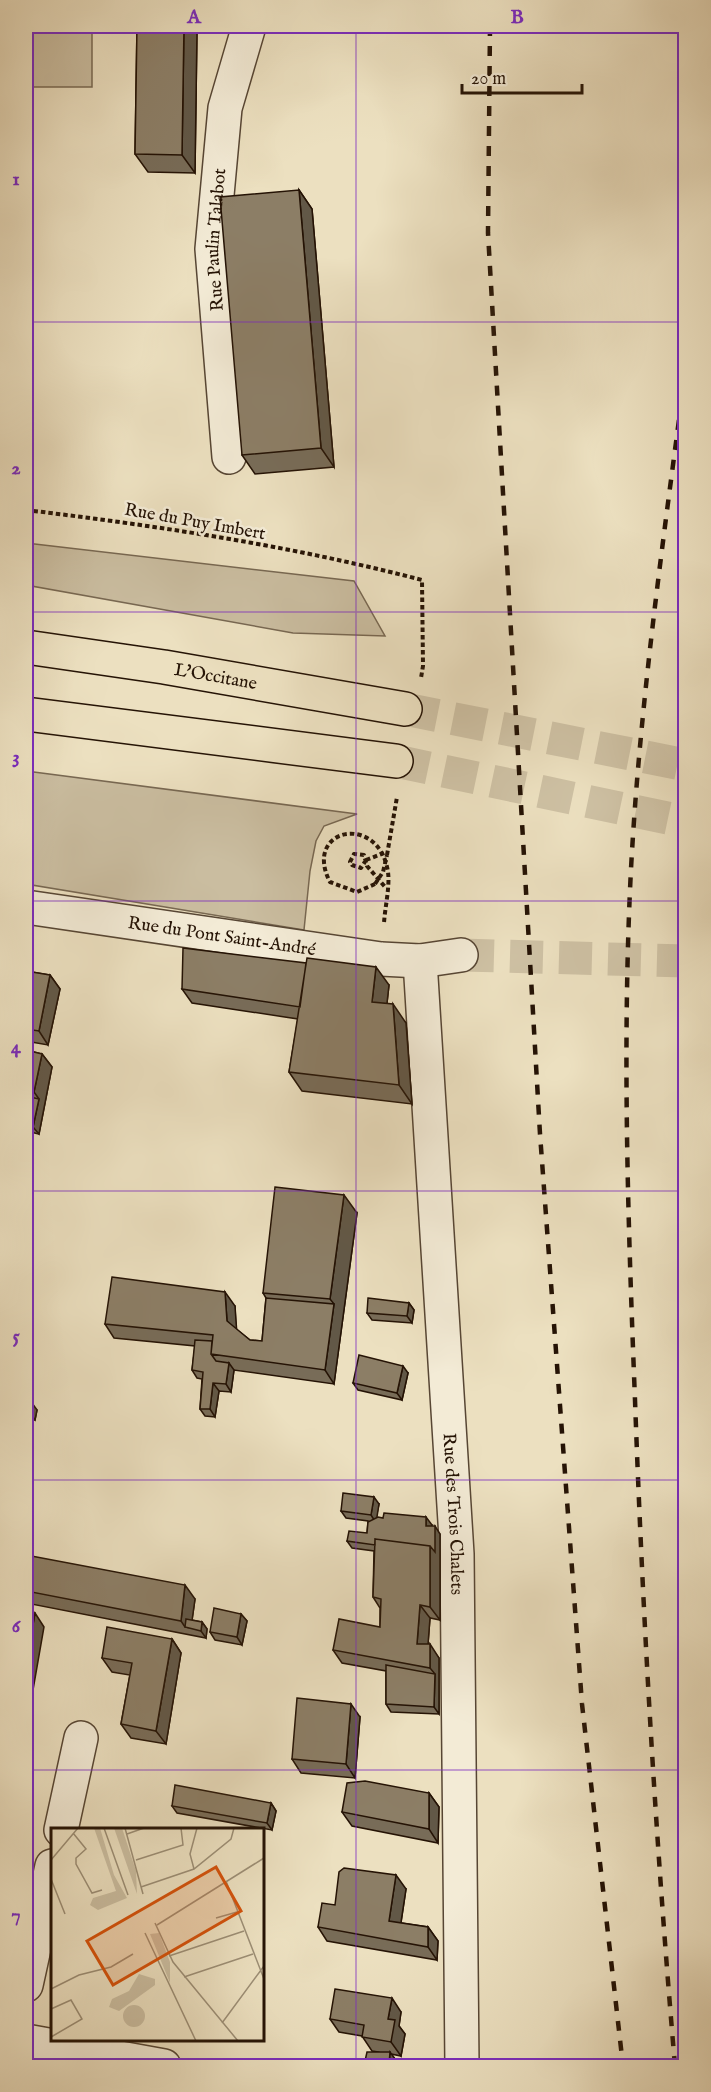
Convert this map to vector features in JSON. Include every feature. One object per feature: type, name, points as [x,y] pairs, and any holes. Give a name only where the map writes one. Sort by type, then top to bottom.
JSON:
[{"type":"highway","name":"L'Occitane","points":[[26,647],[164,667],[405,708]]},
{"type":"highway","points":[[26,714],[396,761]]},
{"type":"street","name":"Rue Paulin Talabot","points":[[229,457],[212,249],[225,108],[249,26]]},
{"type":"street","name":"Rue du Pont Saint-André","points":[[26,907],[381,959],[420,961],[461,955]]},
{"type":"street","name":"Rue des Trois Chalets","points":[[420,961],[457,1554],[462,2067]]},
{"type":"street","points":[[61,1828],[81,1738]]},
{"type":"street","points":[[26,1985],[51,1871]]},
{"type":"street","points":[[26,2041],[165,2067]]},
{"type":"path","name":"Rue du Puy Imbert","points":[[26,510],[142,524],[359,564]]},
{"type":"path","points":[[387,889],[367,866],[368,860],[364,855],[354,855],[350,862],[352,866],[361,868],[366,860],[386,853],[385,863],[383,872],[375,884],[357,892],[330,882],[323,870],[325,848],[335,836],[349,833],[365,835],[379,845],[382,854],[385,863],[388,872],[387,889]]},
{"type":"shaded area","points":[[26,26],[92,26],[92,87],[26,87]]},
{"type":"shaded area","points":[[26,543],[354,581],[385,636],[293,633],[26,585]]},
{"type":"shaded area","points":[[26,771],[357,814],[324,826],[316,841],[310,871],[304,930],[26,884]]},
{"type":"building","points":[[137,26],[184,26],[182,155],[135,154]]},
{"type":"building","points":[[299,190],[321,448],[242,455],[220,197]]},
{"type":"building","points":[[183,948],[306,963],[300,1007],[182,989]]},
{"type":"building","points":[[307,958],[376,967],[372,1002],[393,1004],[399,1085],[289,1072]]},
{"type":"building","points":[[26,971],[50,975],[39,1031],[26,1029]]},
{"type":"building","points":[[26,1050],[42,1054],[34,1092],[26,1091]]},
{"type":"building","points":[[26,1096],[39,1099],[33,1127],[26,1125]]},
{"type":"building","points":[[275,1187],[344,1195],[330,1299],[263,1293]]},
{"type":"building","points":[[112,1277],[225,1292],[227,1321],[250,1340],[262,1341],[266,1298],[334,1304],[325,1370],[211,1354],[213,1335],[105,1324]]},
{"type":"building","points":[[368,1298],[409,1303],[407,1316],[367,1313]]},
{"type":"building","points":[[195,1340],[212,1341],[211,1354],[216,1361],[229,1363],[226,1384],[213,1383],[210,1409],[200,1409],[203,1372],[192,1370]]},
{"type":"building","points":[[359,1355],[403,1366],[397,1393],[353,1383]]},
{"type":"building","points":[[26,1401],[32,1403],[30,1413],[26,1412]]},
{"type":"building","points":[[343,1493],[374,1497],[371,1515],[341,1511]]},
{"type":"building","points":[[384,1513],[426,1517],[426,1526],[435,1526],[435,1552],[430,1546],[375,1539],[375,1545],[347,1541],[349,1531],[367,1533],[368,1522],[378,1517],[383,1518]]},
{"type":"building","points":[[375,1539],[430,1546],[430,1607],[420,1605],[417,1644],[430,1644],[430,1668],[333,1650],[339,1619],[380,1627],[381,1599],[373,1597]]},
{"type":"building","points":[[26,1555],[185,1585],[181,1621],[26,1591]]},
{"type":"building","points":[[214,1608],[241,1614],[237,1637],[210,1632]]},
{"type":"building","points":[[26,1611],[35,1613],[26,1664]]},
{"type":"building","points":[[186,1619],[202,1622],[201,1631],[185,1627]]},
{"type":"building","points":[[107,1627],[172,1639],[156,1731],[121,1724],[132,1663],[102,1658]]},
{"type":"building","points":[[386,1665],[435,1674],[434,1707],[386,1704]]},
{"type":"building","points":[[297,1698],[351,1704],[346,1764],[292,1759]]},
{"type":"building","points":[[365,1781],[429,1793],[429,1829],[342,1812],[347,1783]]},
{"type":"building","points":[[175,1785],[271,1803],[267,1823],[172,1806]]},
{"type":"building","points":[[344,1868],[396,1875],[389,1921],[428,1927],[428,1947],[318,1927],[322,1903],[335,1905],[339,1872]]},
{"type":"building","points":[[335,1989],[392,1998],[388,2019],[395,2020],[391,2042],[362,2037],[364,2025],[330,2019]]},
{"type":"building","points":[[367,2052],[390,2052],[389,2065],[365,2061]]},
{"type":"tunnel","points":[[405,709],[686,765]]},
{"type":"tunnel","points":[[396,761],[686,822]]},
{"type":"tunnel","points":[[461,955],[686,961]]},
{"type":"railway","points":[[490,26],[488,233],[540,1134],[582,1704],[623,2066]]},
{"type":"railway","points":[[675,2066],[656,1817],[642,1567],[632,1334],[626,1068],[628,935],[640,743],[686,367]]}]
